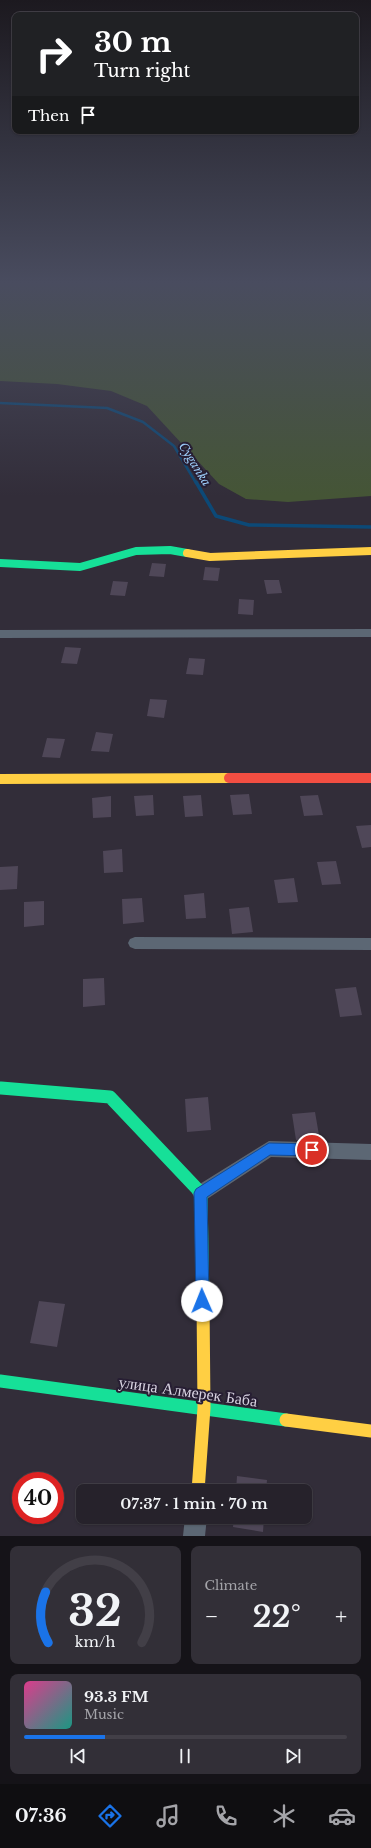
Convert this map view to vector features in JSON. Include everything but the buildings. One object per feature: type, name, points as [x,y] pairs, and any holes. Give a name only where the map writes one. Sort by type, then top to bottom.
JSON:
[{"type":"street","points":[[0,564],[80,567],[136,550],[170,550],[210,558],[371,551]]},
{"type":"street","points":[[0,634],[371,633]]},
{"type":"street","points":[[0,779],[371,778]]},
{"type":"street","points":[[136,943],[371,944]]},
{"type":"street","points":[[0,1088],[110,1097],[200,1193],[204,1408],[199,1484]]},
{"type":"street","points":[[200,1193],[269,1149],[371,1152]]},
{"type":"street","name":"улица Алмерек Баба","points":[[0,1381],[371,1431]]},
{"type":"street","points":[[194,1536],[195,1524]]},
{"type":"green space","points":[[0,353],[371,353],[371,496],[288,502],[246,499],[219,484],[147,406],[111,391],[57,384],[0,381]]},
{"type":"waterway","name":"Cyganka","points":[[0,403],[107,408],[143,422],[174,446],[196,483]]},
{"type":"waterway","name":"Cyganka","points":[[196,482],[216,516],[249,525],[371,527]]},
{"type":"traffic: fast","points":[[0,563],[80,567],[136,551],[170,550],[187,553]]},
{"type":"traffic: fast","points":[[0,1088],[110,1097],[201,1193],[203,1301]]},
{"type":"traffic: fast","points":[[0,1381],[286,1420]]},
{"type":"traffic: slow","points":[[187,553],[210,557],[371,551]]},
{"type":"traffic: slow","points":[[0,779],[229,778]]},
{"type":"traffic: slow","points":[[199,1484],[204,1408],[203,1301]]},
{"type":"traffic: slow","points":[[286,1420],[371,1431]]},
{"type":"traffic: jam","points":[[229,778],[371,778]]},
{"type":"route","points":[[202,1301],[200,1193],[269,1149],[312,1150]]}]
